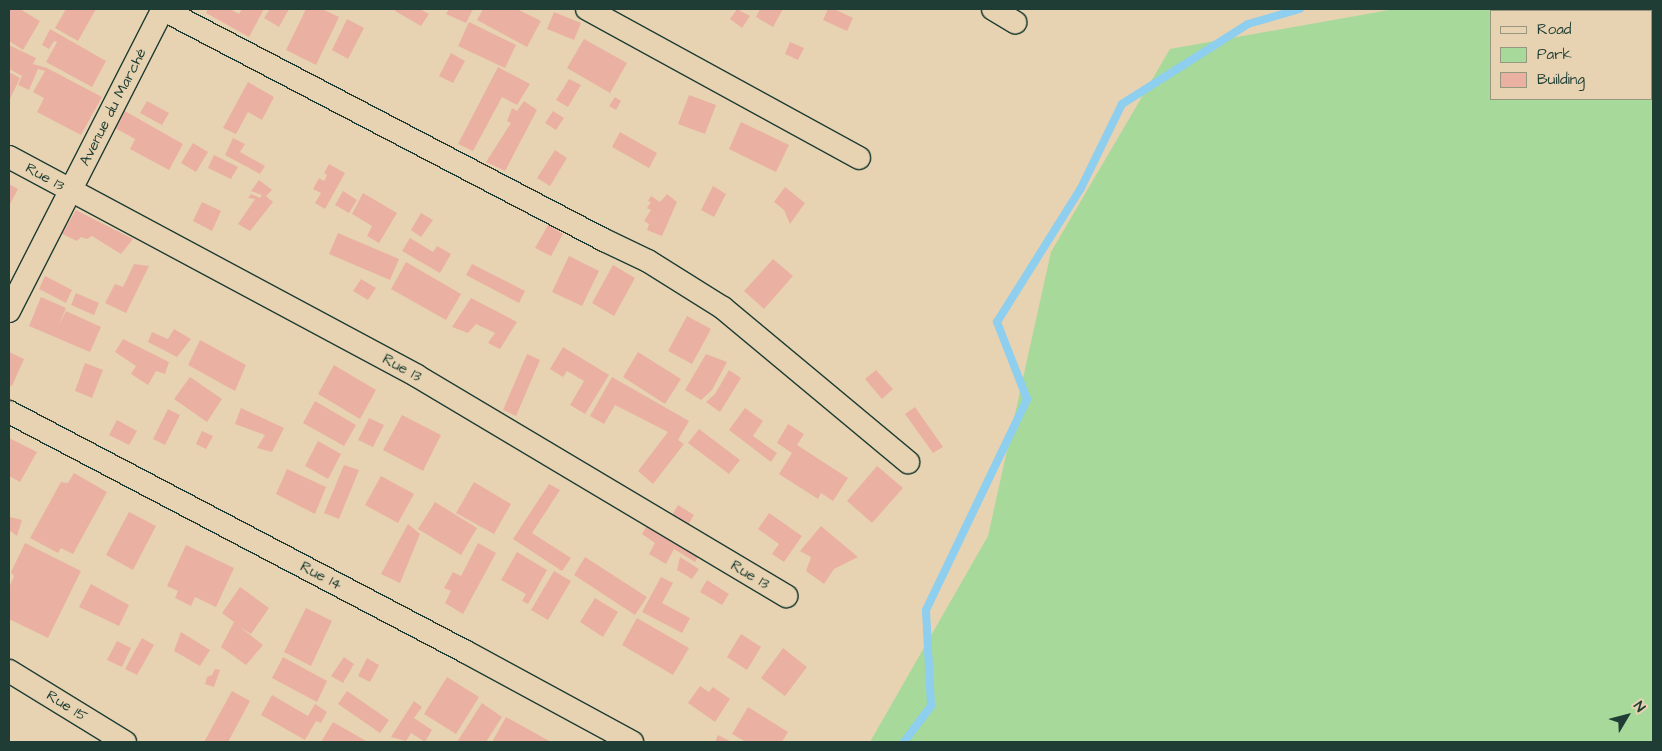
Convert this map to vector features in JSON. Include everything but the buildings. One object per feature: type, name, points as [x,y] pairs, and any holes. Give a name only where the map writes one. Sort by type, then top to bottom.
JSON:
[{"type":"street","points":[[163,9],[604,240],[648,261],[723,308],[908,462]]},
{"type":"street","name":"Avenue du Marché","points":[[9,311],[163,9]]},
{"type":"street","points":[[587,9],[859,158]]},
{"type":"street","points":[[993,9],[1015,22]]},
{"type":"street","name":"Rue 13","points":[[9,157],[417,376],[786,596]]},
{"type":"street","name":"Rue 14","points":[[9,412],[466,652],[632,742]]},
{"type":"street","name":"Rue 15","points":[[9,671],[125,742]]},
{"type":"green space","points":[[1395,9],[1653,9],[1653,742],[870,742],[988,536],[1051,252],[1170,49]]},
{"type":"waterway","points":[[904,742],[931,706],[926,610],[1027,399],[997,322],[1081,188],[1122,104],[1248,24],[1300,9]]}]
